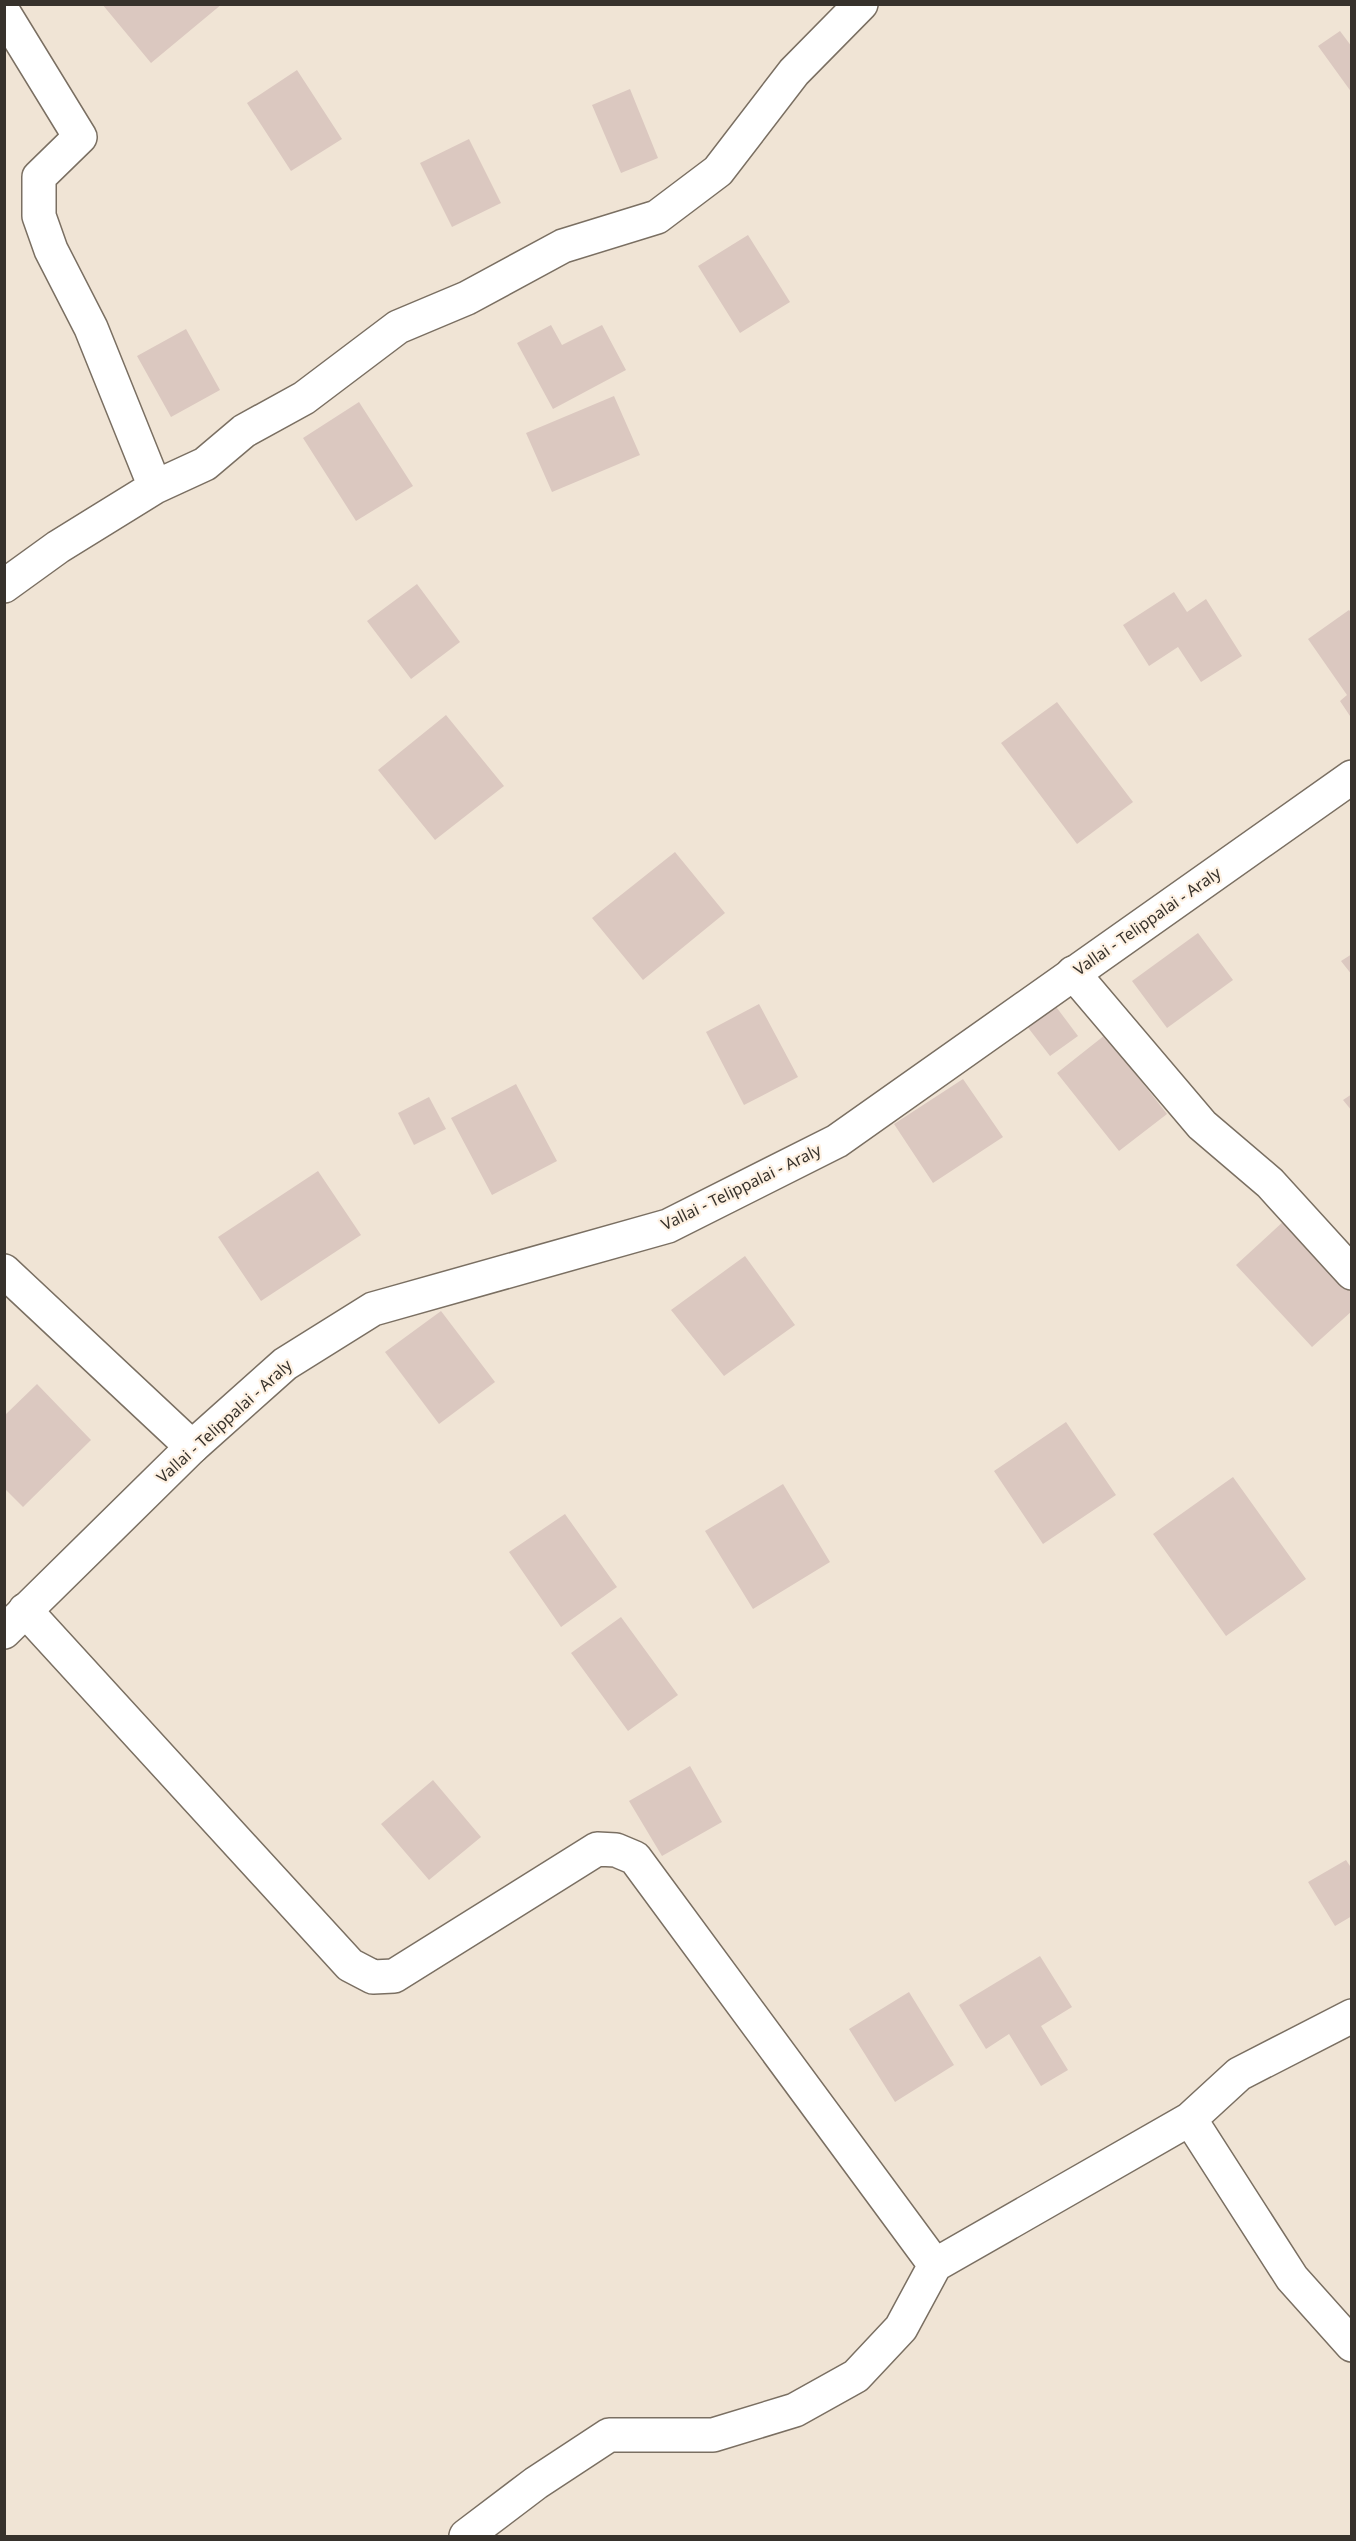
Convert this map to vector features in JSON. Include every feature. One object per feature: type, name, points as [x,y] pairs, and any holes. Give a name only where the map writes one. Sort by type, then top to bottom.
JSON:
[{"type":"street","points":[[4,586],[58,547],[155,487],[205,464],[244,431],[304,399],[398,327],[467,298],[563,246],[657,217],[718,171],[794,72],[861,4]]},
{"type":"street","points":[[4,13],[80,137],[39,177],[39,216],[51,250],[91,328],[155,487]]},
{"type":"street","name":"Vallai - Telippalai - Araly","points":[[15,1621],[192,1447],[285,1364],[373,1309],[668,1226],[837,1141],[1352,777]]},
{"type":"street","points":[[1073,973],[1202,1125],[1270,1183],[1352,1273]]},
{"type":"street","points":[[4,1271],[192,1447]]},
{"type":"street","points":[[15,1621],[350,1965],[373,1977],[393,1976],[597,1849],[616,1850],[635,1858],[935,2265]]},
{"type":"street","points":[[466,2536],[536,2483],[609,2435],[713,2435],[795,2410],[856,2376],[901,2328],[935,2265],[1190,2119],[1239,2074],[1352,2016]]},
{"type":"street","points":[[1190,2119],[1292,2278],[1352,2345]]},
{"type":"building","points":[[102,4],[222,4],[151,63]]},
{"type":"building","points":[[1340,31],[1352,47],[1352,93],[1318,46]]},
{"type":"building","points":[[297,70],[342,139],[291,171],[247,103]]},
{"type":"building","points":[[630,89],[658,158],[621,173],[592,105]]},
{"type":"building","points":[[469,139],[501,203],[452,227],[420,163]]},
{"type":"building","points":[[748,235],[790,302],[740,333],[698,266]]},
{"type":"building","points":[[551,325],[562,345],[602,325],[626,370],[553,409],[517,343]]},
{"type":"building","points":[[186,329],[220,390],[171,417],[137,356]]},
{"type":"building","points":[[614,396],[640,455],[552,492],[526,433]]},
{"type":"building","points":[[359,402],[413,486],[356,521],[303,438]]},
{"type":"building","points":[[417,584],[460,642],[411,679],[367,621]]},
{"type":"building","points":[[1174,592],[1187,612],[1206,599],[1242,656],[1201,682],[1178,647],[1149,666],[1123,625]]},
{"type":"building","points":[[1349,610],[1352,614],[1352,719],[1340,701],[1347,695],[1308,639]]},
{"type":"building","points":[[1057,702],[1133,802],[1077,844],[1001,743]]},
{"type":"building","points":[[446,715],[504,786],[435,840],[378,770]]},
{"type":"building","points":[[675,852],[725,913],[643,980],[592,918]]},
{"type":"building","points":[[1198,933],[1233,980],[1167,1028],[1132,981]]},
{"type":"building","points":[[1352,954],[1352,975],[1341,961]]},
{"type":"building","points":[[759,1004],[798,1077],[744,1105],[706,1032]]},
{"type":"building","points":[[1054,1004],[1078,1036],[1050,1056],[1026,1025]]},
{"type":"building","points":[[1105,1035],[1167,1114],[1119,1151],[1057,1073]]},
{"type":"building","points":[[963,1079],[1003,1137],[933,1183],[894,1124]]},
{"type":"building","points":[[516,1084],[557,1161],[492,1195],[451,1118]]},
{"type":"building","points":[[1352,1094],[1352,1111],[1343,1100]]},
{"type":"building","points":[[429,1097],[446,1129],[414,1145],[398,1113]]},
{"type":"building","points":[[318,1171],[361,1235],[261,1301],[218,1237]]},
{"type":"building","points":[[1285,1220],[1352,1292],[1352,1311],[1312,1347],[1236,1265]]},
{"type":"building","points":[[745,1256],[795,1325],[724,1376],[671,1310]]},
{"type":"building","points":[[441,1311],[495,1382],[439,1424],[385,1352]]},
{"type":"building","points":[[37,1384],[91,1440],[23,1507],[4,1488],[4,1416]]},
{"type":"building","points":[[1066,1422],[1116,1495],[1043,1544],[994,1471]]},
{"type":"building","points":[[1233,1477],[1306,1579],[1226,1636],[1153,1534]]},
{"type":"building","points":[[783,1484],[830,1562],[753,1609],[705,1531]]},
{"type":"building","points":[[565,1514],[617,1587],[561,1627],[509,1552]]},
{"type":"building","points":[[621,1617],[678,1695],[628,1731],[571,1653]]},
{"type":"building","points":[[690,1766],[722,1822],[662,1856],[629,1801]]},
{"type":"building","points":[[433,1780],[481,1837],[429,1880],[381,1824]]},
{"type":"building","points":[[1346,1860],[1352,1869],[1352,1916],[1335,1926],[1308,1882]]},
{"type":"building","points":[[1040,1956],[1072,2007],[1041,2026],[1068,2070],[1041,2086],[1009,2034],[986,2049],[959,2005]]},
{"type":"building","points":[[909,1992],[954,2065],[895,2102],[849,2029]]}]
